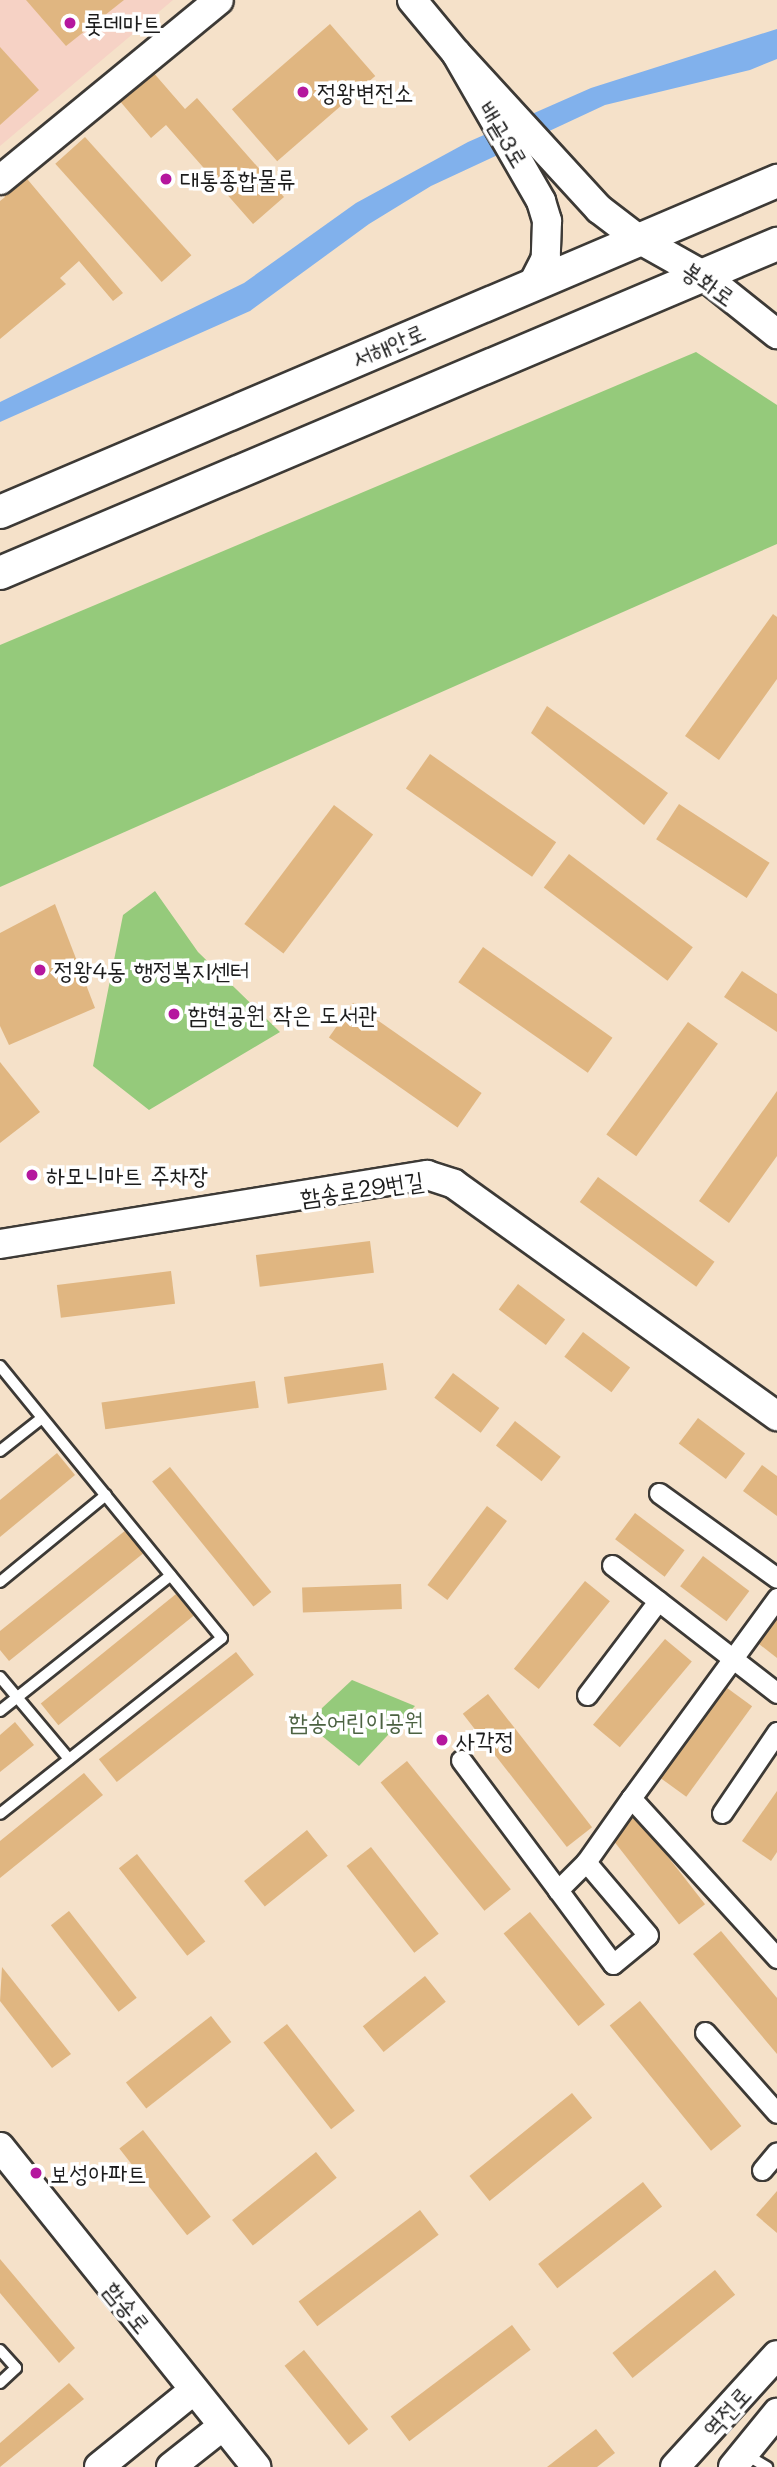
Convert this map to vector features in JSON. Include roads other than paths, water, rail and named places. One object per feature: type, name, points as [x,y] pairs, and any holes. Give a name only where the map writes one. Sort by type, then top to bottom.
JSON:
[{"type":"main road","points":[[0,180],[219,0]]},
{"type":"main road","name":"배곧3로","points":[[412,0],[456,53],[508,141],[547,221],[546,258],[533,283]]},
{"type":"main road","points":[[456,53],[599,209],[637,238]]},
{"type":"main road","name":"서해안로","points":[[0,512],[637,238],[777,181]]},
{"type":"main road","name":"봉화로","points":[[637,238],[703,275],[777,334]]},
{"type":"main road","points":[[0,573],[777,244]]},
{"type":"main road","name":"함송로29번길","points":[[0,1244],[427,1175],[454,1184],[777,1416]]},
{"type":"main road","name":"함송로","points":[[0,2147],[256,2467]]},
{"type":"main road","name":"역전로","points":[[675,2467],[777,2355]]},
{"type":"main road","points":[[99,2467],[194,2390]]},
{"type":"main road","name":"역전로","points":[[748,2462],[777,2413]]},
{"type":"main road","points":[[172,2467],[223,2426]]},
{"type":"street","points":[[659,1493],[777,1578]]},
{"type":"street","points":[[611,1565],[777,1693]]},
{"type":"street","points":[[558,1890],[586,1862],[777,1598]]},
{"type":"street","points":[[587,1695],[658,1601]]},
{"type":"street","points":[[722,1813],[777,1732]]},
{"type":"street","points":[[461,1760],[613,1964],[648,1935],[586,1862]]},
{"type":"street","points":[[631,1798],[777,1958]]},
{"type":"street","points":[[705,2032],[777,2113]]},
{"type":"street","points":[[762,2170],[777,2152]]},
{"type":"lane","points":[[0,1366],[222,1638],[0,1814]]},
{"type":"lane","points":[[0,1451],[42,1418]]},
{"type":"lane","points":[[0,1582],[106,1495]]},
{"type":"lane","points":[[0,1711],[171,1575]]},
{"type":"lane","points":[[0,1677],[69,1759]]},
{"type":"lane","points":[[0,2350],[16,2368],[0,2383]]},
{"type":"water","points":[[777,29],[777,59],[750,70],[605,105],[431,186],[369,224],[250,311],[0,422],[0,402],[244,283],[356,203],[468,142],[591,88]]},
{"type":"place","name":"롯데마트","points":[[70,23]]},
{"type":"place","name":"정왕변전소","points":[[303,92]]},
{"type":"place","name":"대통종합물류","points":[[166,179]]},
{"type":"place","name":"정왕4동 행정복지센터","points":[[40,970]]},
{"type":"place","name":"함현공원 작은 도서관","points":[[174,1014]]},
{"type":"place","name":"하모니마트 주차장","points":[[32,1175]]},
{"type":"place","name":"사각정","points":[[442,1740]]},
{"type":"place","name":"보성아파트","points":[[36,2173]]},
{"type":"park label","name":"함송어린이공원","points":[[356,1721]]}]
